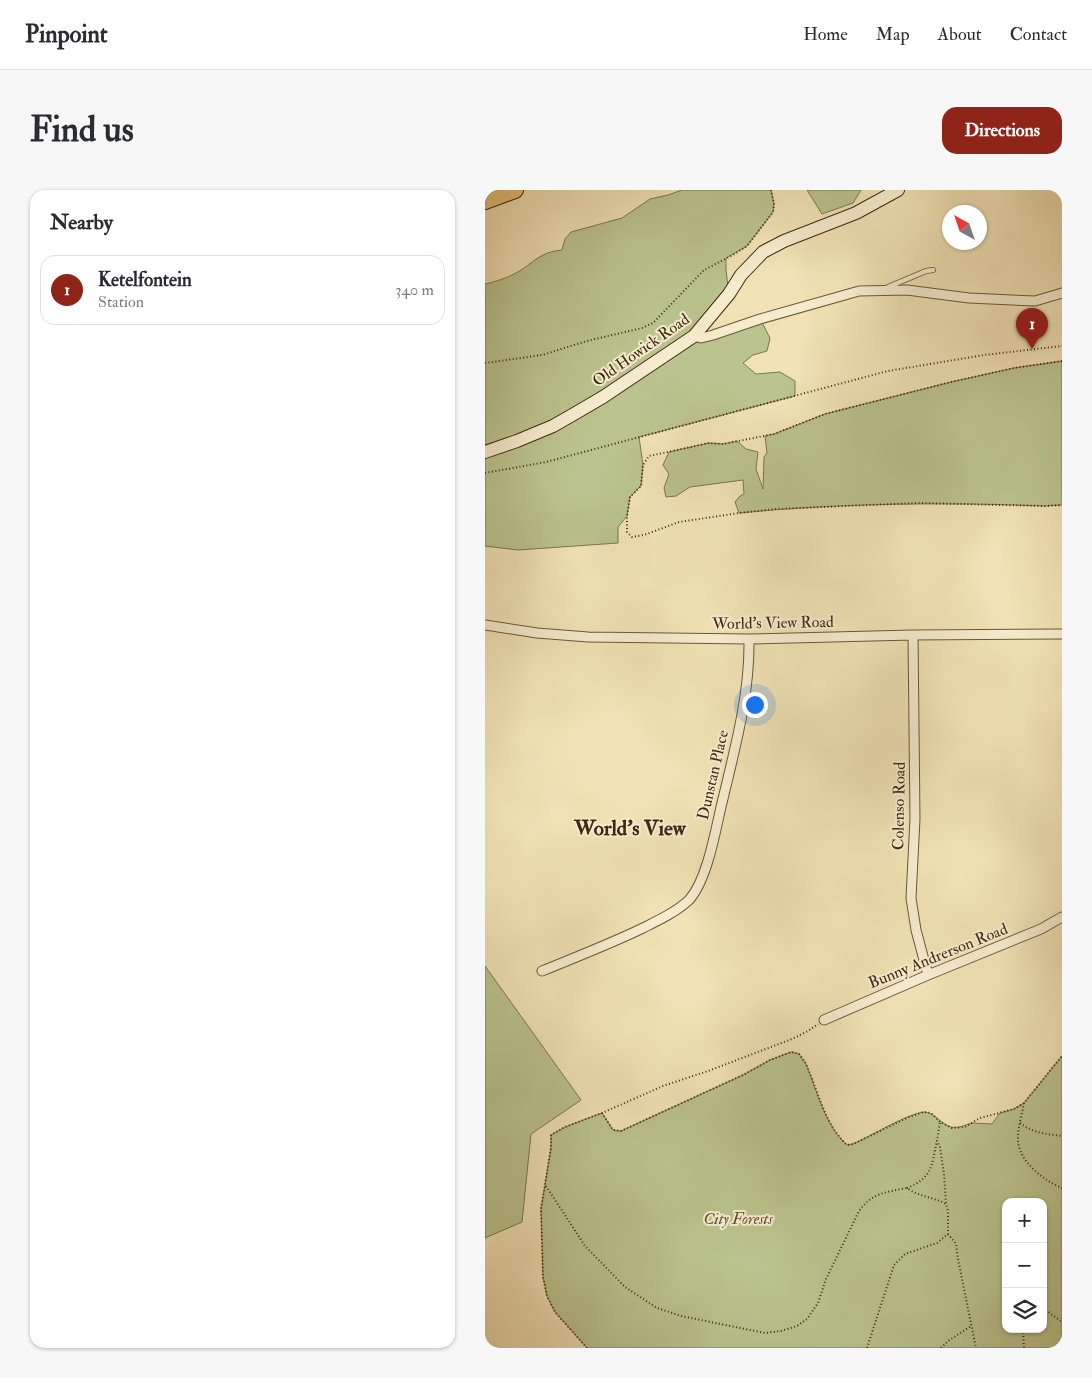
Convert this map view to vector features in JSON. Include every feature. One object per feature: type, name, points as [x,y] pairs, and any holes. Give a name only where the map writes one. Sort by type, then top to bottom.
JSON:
[{"type":"highway","points":[[485,201],[515,190]]},
{"type":"main road","name":"Old Howick Road","points":[[485,452],[517,441],[560,422],[603,397],[694,336],[729,294],[747,268],[763,252],[856,212],[899,190]]},
{"type":"street","points":[[694,336],[701,338],[713,335],[844,294],[880,290],[907,290],[969,298],[1035,300],[1062,293]]},
{"type":"street","name":"World's View Road","points":[[485,625],[537,633],[588,637],[749,639],[1062,634]]},
{"type":"street","name":"Colenso Road","points":[[913,635],[915,819],[911,898],[916,930],[927,975]]},
{"type":"street","name":"Dunstan Place","points":[[542,971],[620,939],[654,922],[682,905],[695,892],[709,857],[737,744],[750,662],[749,639]]},
{"type":"street","name":"Bunny Andrerson Road","points":[[824,1020],[927,975],[1041,929],[1062,917]]},
{"type":"lane","points":[[880,290],[897,285],[926,271],[933,270]]},
{"type":"path","points":[[485,363],[542,355],[587,341],[642,328],[653,323],[704,270],[747,246],[773,212],[774,204],[771,190]]},
{"type":"path","points":[[485,473],[546,462],[888,371],[984,355],[1062,346]]},
{"type":"path","points":[[1062,361],[1014,368],[951,382],[825,414],[774,434],[723,444],[709,443],[649,456],[643,465],[641,486],[630,497],[627,532],[631,537],[644,535],[679,522],[775,509],[918,504],[1062,505]]},
{"type":"path","points":[[587,1348],[555,1312],[547,1296],[543,1277],[541,1209],[546,1186],[545,1177],[551,1148],[551,1135],[565,1127],[663,1086],[792,1039],[824,1020]]},
{"type":"path","points":[[602,1113],[613,1130],[621,1131],[743,1076],[770,1060],[791,1052],[799,1054],[805,1062],[829,1123],[847,1145],[924,1112],[931,1114],[940,1122],[952,1128],[965,1127],[980,1118],[1014,1109],[1024,1103],[1062,1056]]},
{"type":"path","points":[[1024,1103],[1018,1137],[1019,1146],[1036,1172],[1051,1184],[1062,1188]]},
{"type":"path","points":[[546,1186],[585,1246],[625,1287],[657,1308],[681,1316],[765,1333],[781,1331],[797,1326],[807,1319],[818,1303],[826,1279],[859,1210],[865,1203],[877,1194],[907,1188],[919,1183],[927,1176],[937,1141],[940,1122]]},
{"type":"path","points":[[1021,1123],[1035,1132],[1062,1136]]},
{"type":"path","points":[[937,1141],[942,1157],[946,1204],[949,1211],[948,1234],[956,1244],[976,1348]]},
{"type":"path","points":[[907,1188],[914,1193],[937,1199],[946,1204]]},
{"type":"path","points":[[867,1348],[894,1265],[905,1254],[937,1243],[948,1234]]},
{"type":"path","points":[[1047,1311],[1062,1322]]},
{"type":"path","points":[[941,1348],[971,1326]]},
{"type":"path","points":[[1023,1333],[1024,1348]]},
{"type":"green space","points":[[682,190],[771,190],[774,204],[773,212],[747,246],[726,258],[729,294],[694,336],[760,319],[770,338],[767,351],[753,355],[743,363],[756,374],[780,372],[795,381],[795,396],[639,437],[643,465],[641,486],[630,497],[627,516],[618,527],[618,543],[518,550],[485,546],[485,284],[512,275],[548,253],[562,250],[565,239],[571,232],[622,218],[650,199]]},
{"type":"green space","points":[[807,190],[861,190],[853,203],[822,214]]},
{"type":"green space","points":[[1062,361],[1062,505],[892,504],[815,507],[739,513],[735,502],[744,494],[743,480],[690,487],[676,496],[666,497],[664,488],[669,474],[663,465],[669,452],[709,443],[723,444],[737,441],[746,449],[758,452],[756,469],[763,489],[764,457],[767,453],[765,436],[825,414],[951,382],[1014,368]]},
{"type":"green space","points":[[485,966],[581,1100],[531,1134],[522,1222],[485,1238]]},
{"type":"green space","name":"City Forests","points":[[791,1052],[799,1054],[805,1062],[832,1127],[847,1145],[853,1144],[917,1113],[931,1114],[951,1127],[960,1127],[973,1123],[992,1124],[1000,1113],[1014,1109],[1024,1103],[1062,1056],[1062,1348],[587,1348],[555,1312],[547,1296],[543,1277],[541,1209],[551,1148],[551,1135],[565,1127],[602,1113],[613,1130],[621,1131],[743,1075],[770,1060]]},
{"type":"place","name":"Ketelfontein","points":[[1032,349]]},
{"type":"district","name":"World's View","points":[[630,828]]}]
